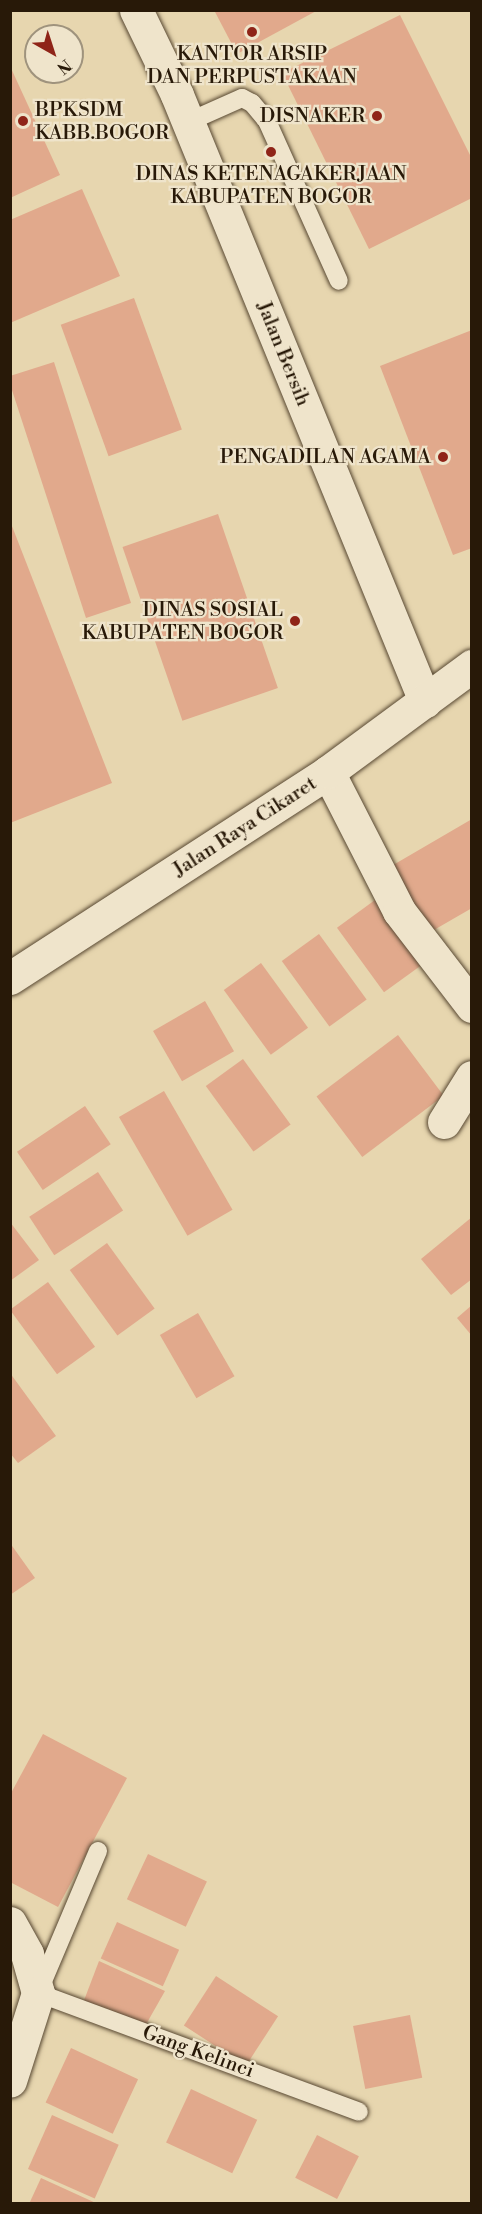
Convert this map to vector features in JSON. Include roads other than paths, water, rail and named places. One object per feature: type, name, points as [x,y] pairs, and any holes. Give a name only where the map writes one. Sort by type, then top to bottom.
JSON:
[{"type":"street","name":"Jalan Bersih","points":[[136,10],[188,122],[425,701]]},
{"type":"street","name":"Jalan Raya Cikaret","points":[[10,978],[328,772],[471,666]]},
{"type":"street","points":[[328,772],[399,911],[471,1006]]},
{"type":"street","points":[[444,1122],[471,1077]]},
{"type":"street","points":[[10,1923],[27,1954],[38,1993],[10,2081]]},
{"type":"lane","points":[[188,122],[242,98],[252,103],[267,121],[339,280]]},
{"type":"lane","points":[[38,1993],[98,1851]]},
{"type":"lane","name":"Gang Kelinci","points":[[38,1993],[359,2112]]},
{"type":"place","name":"KANTOR ARSIP DAN PERPUSTAKAAN","points":[[252,32]]},
{"type":"place","name":"DISNAKER","points":[[377,116]]},
{"type":"place","name":"BPKSDM KABB.BOGOR","points":[[23,121]]},
{"type":"place","name":"DINAS KETENAGAKERJAAN KABUPATEN BOGOR","points":[[271,152]]},
{"type":"place","name":"PENGADILAN AGAMA","points":[[443,457]]},
{"type":"place","name":"DINAS SOSIAL KABUPATEN BOGOR","points":[[295,621]]}]
